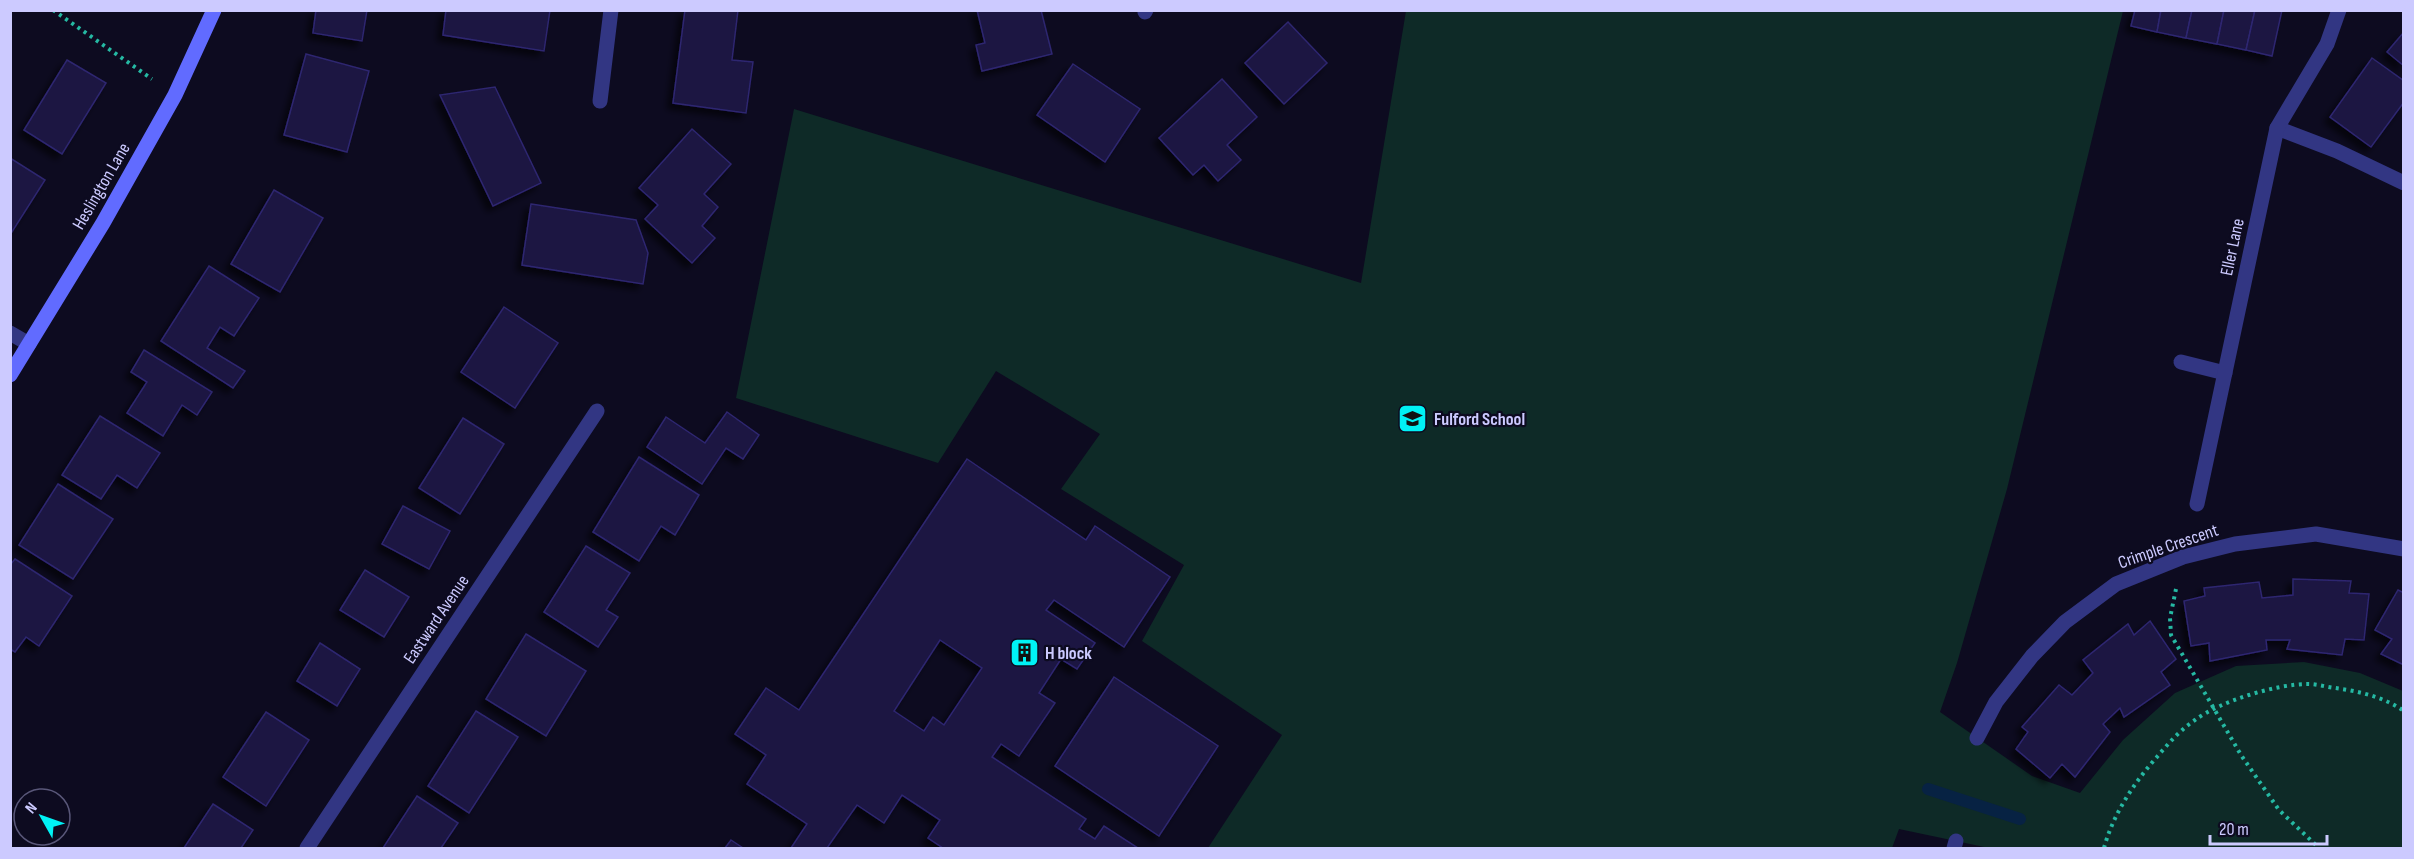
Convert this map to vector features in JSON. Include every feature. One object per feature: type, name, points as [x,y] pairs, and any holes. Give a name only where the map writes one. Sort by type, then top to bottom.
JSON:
[{"type":"street","name":"Heslington Lane","points":[[10,375],[103,222],[175,95],[214,10]]},
{"type":"street","points":[[600,101],[611,10]]},
{"type":"street","name":"Eller Lane","points":[[2197,504],[2277,128],[2327,44],[2339,10]]},
{"type":"street","points":[[2277,128],[2337,152],[2403,183]]},
{"type":"street","points":[[10,333],[29,344]]},
{"type":"street","points":[[2181,362],[2225,374]]},
{"type":"street","name":"Eastward Avenue","points":[[307,849],[597,411]]},
{"type":"street","name":"Crimple Crescent","points":[[1977,738],[1996,702],[2032,656],[2065,622],[2116,584],[2183,557],[2235,544],[2316,534],[2403,549]]},
{"type":"path","points":[[52,10],[175,95]]},
{"type":"path","points":[[2183,557],[2170,618],[2171,635],[2214,710],[2279,810],[2319,849]]},
{"type":"path","points":[[2104,849],[2108,834],[2134,784],[2172,739],[2196,719],[2214,710],[2254,693],[2307,684],[2351,690],[2393,703],[2403,711]]},
{"type":"green space","name":"Fulford School","points":[[1406,11],[2123,11],[2007,489],[1957,663],[1940,712],[2032,776],[2080,793],[2123,740],[2175,693],[2236,666],[2304,662],[2360,673],[2403,691],[2403,848],[1989,848],[1899,829],[1892,848],[1208,848],[1282,735],[1142,641],[1184,565],[1061,489],[1100,434],[996,371],[938,463],[736,398],[794,109],[1361,283]]},
{"type":"building","points":[[316,10],[367,10],[362,41],[313,33]]},
{"type":"building","points":[[446,10],[550,10],[544,51],[443,35]]},
{"type":"building","points":[[685,10],[738,10],[732,60],[753,62],[746,113],[673,103]]},
{"type":"building","points":[[977,10],[1041,10],[1052,54],[982,71],[976,45],[985,43]]},
{"type":"building","points":[[2135,10],[2161,10],[2157,32],[2131,26]]},
{"type":"building","points":[[2161,10],[2192,10],[2186,38],[2157,32]]},
{"type":"building","points":[[2192,10],[2224,10],[2217,44],[2186,38]]},
{"type":"building","points":[[2224,10],[2255,10],[2246,50],[2217,44]]},
{"type":"building","points":[[2255,10],[2282,10],[2272,56],[2246,50]]},
{"type":"building","points":[[1288,22],[1327,63],[1284,104],[1245,63]]},
{"type":"building","points":[[2404,32],[2404,66],[2387,52]]},
{"type":"building","points":[[306,54],[369,71],[347,152],[284,135]]},
{"type":"building","points":[[2372,58],[2404,81],[2404,102],[2371,147],[2330,117]]},
{"type":"building","points":[[67,60],[106,83],[62,154],[24,130]]},
{"type":"building","points":[[1073,64],[1140,109],[1105,162],[1037,115]]},
{"type":"building","points":[[1222,79],[1257,117],[1227,145],[1241,160],[1218,181],[1204,165],[1193,175],[1159,138]]},
{"type":"building","points":[[495,87],[541,183],[493,206],[440,95]]},
{"type":"building","points":[[692,129],[731,164],[704,194],[718,207],[702,226],[715,238],[692,263],[645,219],[658,205],[639,188]]},
{"type":"building","points":[[10,158],[45,180],[10,235]]},
{"type":"building","points":[[274,190],[323,218],[280,292],[231,264]]},
{"type":"building","points":[[531,204],[636,220],[648,253],[643,284],[522,265]]},
{"type":"building","points":[[209,266],[259,298],[234,336],[220,327],[207,348],[245,371],[233,388],[161,341]]},
{"type":"building","points":[[504,307],[558,343],[515,408],[461,372]]},
{"type":"building","points":[[144,350],[212,392],[197,415],[182,405],[163,436],[127,413],[147,382],[131,372]]},
{"type":"building","points":[[727,412],[759,435],[743,459],[726,448],[702,484],[647,447],[666,417],[705,443]]},
{"type":"building","points":[[100,416],[160,453],[137,488],[117,475],[101,499],[62,475]]},
{"type":"building","points":[[463,418],[504,444],[460,514],[419,488]]},
{"type":"building","points":[[639,457],[699,495],[675,535],[661,526],[639,561],[593,532]]},
{"type":"building","name":"H block","points":[[967,459],[1086,540],[1095,526],[1170,577],[1124,647],[1054,600],[1046,610],[1095,643],[1077,669],[1061,659],[1039,693],[1055,703],[1019,756],[1001,744],[992,757],[1086,819],[1079,829],[1095,839],[1104,826],[1138,848],[943,848],[928,838],[940,820],[902,795],[884,823],[857,805],[827,848],[791,848],[807,824],[747,784],[766,755],[735,734],[766,688],[799,710]],"holes":[[[940,640],[982,668],[944,725],[933,717],[924,731],[894,711]]]},
{"type":"building","points":[[58,484],[113,519],[73,579],[19,545]]},
{"type":"building","points":[[403,506],[450,531],[429,569],[382,544]]},
{"type":"building","points":[[586,546],[630,573],[606,610],[618,617],[598,647],[544,612]]},
{"type":"building","points":[[15,559],[72,596],[39,646],[26,637],[15,652],[10,649],[10,565]]},
{"type":"building","points":[[365,570],[409,597],[384,637],[340,610]]},
{"type":"building","points":[[2293,579],[2351,581],[2349,593],[2369,594],[2364,640],[2345,639],[2342,655],[2287,649],[2290,640],[2266,640],[2267,650],[2210,661],[2209,643],[2191,646],[2184,601],[2205,596],[2204,588],[2259,582],[2262,598],[2293,595]]},
{"type":"building","points":[[2398,590],[2404,593],[2404,665],[2381,654],[2392,639],[2375,630]]},
{"type":"building","points":[[2150,621],[2176,659],[2161,672],[2170,685],[2124,717],[2120,708],[2103,724],[2110,732],[2075,777],[2062,764],[2050,778],[2016,749],[2028,732],[2022,727],[2059,685],[2072,695],[2093,673],[2083,660],[2128,624],[2134,635]]},
{"type":"building","points":[[526,634],[586,671],[546,736],[486,699]]},
{"type":"building","points":[[320,643],[360,669],[337,706],[297,681]]},
{"type":"building","points":[[1114,677],[1218,746],[1159,836],[1055,766]]},
{"type":"building","points":[[476,711],[518,737],[469,813],[428,786]]},
{"type":"building","points":[[266,712],[309,740],[266,806],[223,777]]},
{"type":"building","points":[[417,796],[458,823],[441,848],[383,848]]},
{"type":"building","points":[[213,804],[253,830],[241,848],[184,848]]},
{"type":"building","points":[[731,840],[743,848],[725,848]]},
{"type":"waterway","points":[[1928,789],[2020,819]]},
{"type":"place","name":"Fulford School","points":[[1413,419]]},
{"type":"place","name":"H block","points":[[1024,653]]}]
